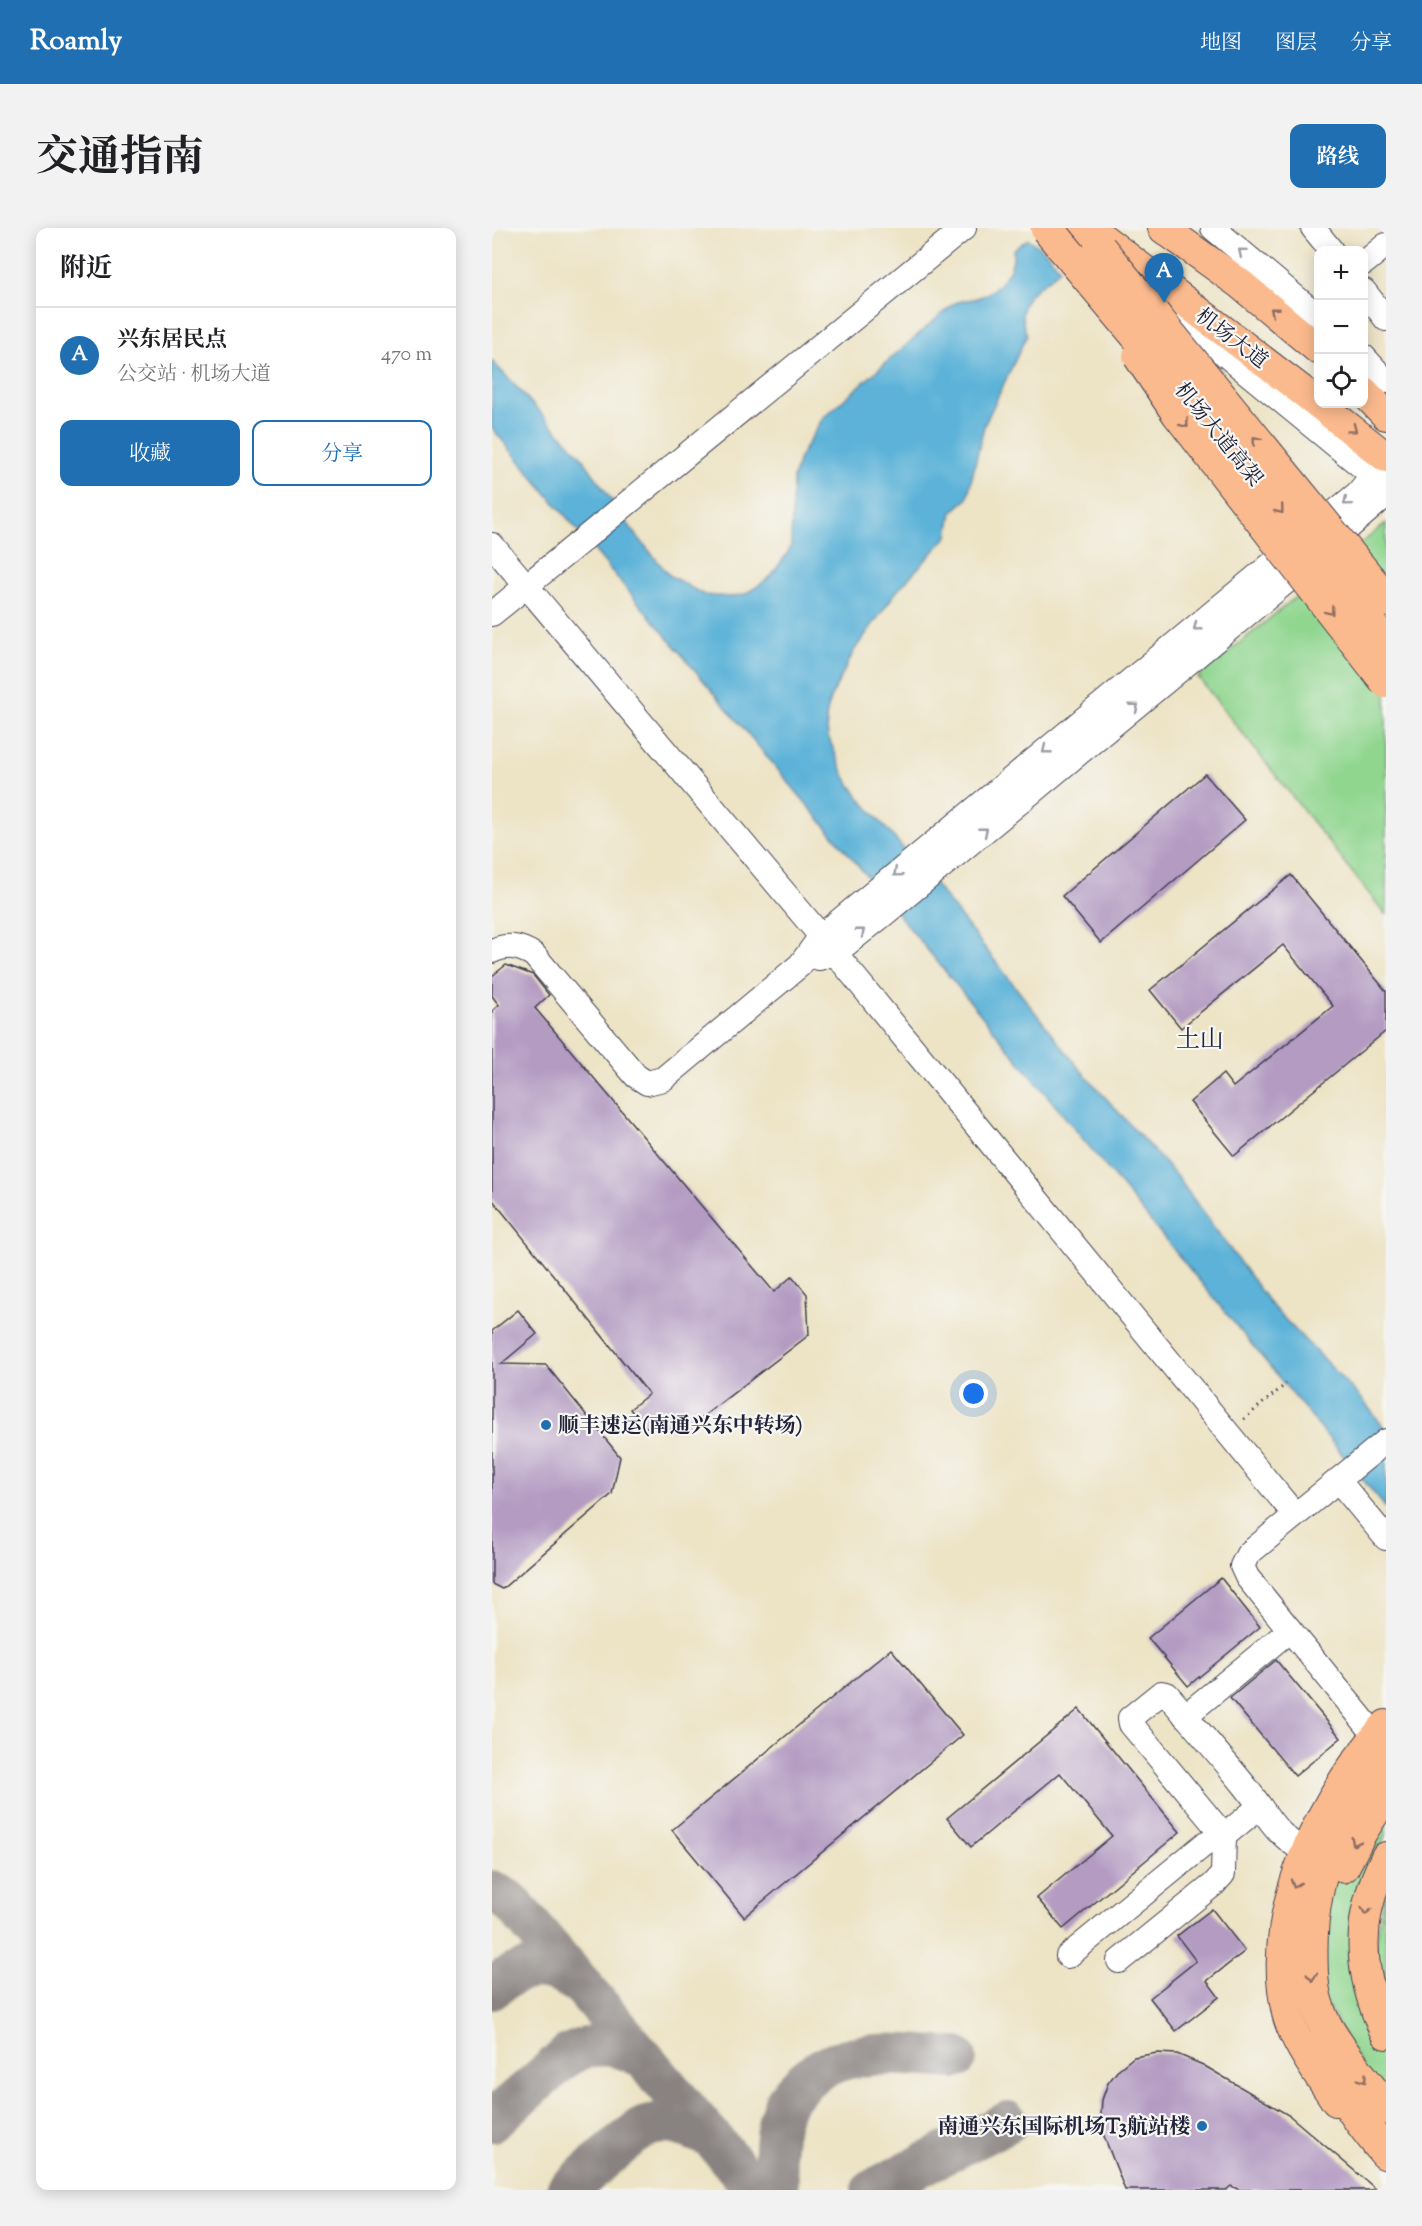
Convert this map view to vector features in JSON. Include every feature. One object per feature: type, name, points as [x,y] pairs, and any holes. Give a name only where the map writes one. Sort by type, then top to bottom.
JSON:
[{"type":"highway","name":"机场大道高架","points":[[1047,228],[1089,244],[1192,401],[1386,644]]},
{"type":"highway","points":[[1089,244],[1386,600]]},
{"type":"highway","points":[[1383,1736],[1325,1855],[1315,1896],[1311,1940],[1311,1979],[1328,2063],[1346,2100],[1386,2153]]},
{"type":"highway","points":[[1311,1940],[1343,1866],[1386,1792]]},
{"type":"highway","points":[[1319,2013],[1386,2108]]},
{"type":"main road","points":[[1163,228],[1239,283],[1314,346]]},
{"type":"main road","name":"机场大道","points":[[1089,244],[1314,400]]},
{"type":"main road","points":[[1089,244],[1177,414],[1386,683]]},
{"type":"main road","points":[[1368,396],[1386,414]]},
{"type":"main road","name":"机场大道","points":[[1324,408],[1383,469]]},
{"type":"main road","points":[[1383,1736],[1344,1780],[1307,1853],[1295,1880],[1284,1921],[1280,1967],[1288,2016],[1308,2058],[1343,2112],[1386,2165]]},
{"type":"main road","points":[[1386,1857],[1366,1906],[1362,1943],[1366,1976],[1376,2013],[1386,2034]]},
{"type":"street","points":[[492,614],[964,228]]},
{"type":"street","points":[[932,859],[1358,493],[1383,469],[1047,228]]},
{"type":"street","points":[[1213,228],[1314,313]]},
{"type":"street","points":[[1313,228],[1328,246]]},
{"type":"street","points":[[1368,260],[1386,245]]},
{"type":"street","points":[[1368,296],[1386,319]]},
{"type":"street","points":[[1368,361],[1386,381]]},
{"type":"street","points":[[492,951],[509,946],[522,948],[534,955],[636,1076],[647,1083],[663,1079],[932,859],[1287,581],[1386,495]]},
{"type":"street","points":[[492,545],[828,945],[1295,1515]]},
{"type":"street","points":[[1383,1736],[1290,1630],[1247,1578],[1242,1566],[1248,1554],[1386,1442]]},
{"type":"street","points":[[1343,1476],[1386,1539]]},
{"type":"street","points":[[1185,1716],[1290,1630]]},
{"type":"street","points":[[1119,1961],[1215,1884],[1223,1874],[1224,1836],[1131,1724],[1130,1718],[1161,1693],[1167,1694],[1247,1788],[1285,1840],[1307,1853]]},
{"type":"street","points":[[1068,1956],[1206,1843],[1224,1836],[1259,1807]]},
{"type":"path","points":[[1244,1419],[1286,1384]]},
{"type":"green space","points":[[1386,523],[1386,915],[1198,677]]},
{"type":"green space","points":[[1386,1774],[1386,1836],[1368,1869],[1381,2042],[1386,2058],[1386,2109],[1313,1979],[1332,1862]]},
{"type":"green space","points":[[1386,1883],[1386,1914],[1383,1916],[1386,1920],[1386,2005],[1375,1949]]},
{"type":"water","points":[[1028,239],[1047,253],[1060,269],[1035,290],[1024,303],[1023,322],[1027,335],[984,426],[967,499],[952,512],[948,536],[897,591],[855,649],[830,699],[826,718],[828,736],[845,777],[859,797],[942,893],[1078,1067],[1178,1178],[1271,1305],[1362,1399],[1386,1430],[1386,1508],[866,875],[492,428],[492,361],[581,456],[633,531],[669,575],[704,595],[730,597],[745,594],[771,576],[791,545],[793,478],[799,458],[823,418],[953,304],[980,297],[999,285],[1012,265],[1013,250]]},
{"type":"building","points":[[1205,774],[1245,820],[1101,943],[1062,896]]},
{"type":"building","points":[[1291,875],[1386,991],[1386,1031],[1234,1156],[1190,1102],[1223,1074],[1233,1087],[1333,1006],[1283,945],[1181,1028],[1150,990]]},
{"type":"building","points":[[506,965],[533,975],[549,995],[535,1008],[774,1292],[792,1276],[807,1294],[809,1335],[684,1431],[645,1427],[630,1409],[649,1394],[492,1199],[492,1011],[499,1005],[492,996],[492,976]]},
{"type":"building","points":[[518,1310],[537,1334],[501,1364],[546,1365],[620,1457],[612,1494],[502,1589],[492,1584],[492,1331]]},
{"type":"building","points":[[1221,1578],[1260,1627],[1188,1686],[1148,1638]]},
{"type":"building","points":[[891,1649],[963,1735],[744,1917],[672,1830]]},
{"type":"building","points":[[1276,1660],[1341,1738],[1295,1776],[1230,1698]]},
{"type":"building","points":[[1079,1709],[1180,1832],[1063,1929],[1037,1898],[1112,1836],[1060,1773],[971,1847],[947,1818]]},
{"type":"building","points":[[1212,1909],[1245,1951],[1207,1981],[1219,1997],[1176,2031],[1150,1998],[1196,1961],[1177,1936]]},
{"type":"building","name":"南通兴东国际机场T3航站楼","points":[[1157,2053],[1177,2054],[1203,2065],[1290,2116],[1377,2190],[1240,2190],[1231,2186],[1226,2190],[1125,2190],[1104,2136],[1102,2100],[1108,2083],[1119,2069],[1134,2057]]},
{"type":"taxiway","points":[[492,1891],[510,1901],[748,2181],[752,2190]]},
{"type":"taxiway","points":[[492,1989],[514,1974],[536,1969],[547,1969],[581,1985]]},
{"type":"taxiway","points":[[492,2121],[568,2055],[578,2050],[597,2046],[615,2047],[643,2058]]},
{"type":"taxiway","points":[[777,2190],[775,2146],[784,2104],[802,2083],[818,2070],[836,2062],[875,2055],[956,2058]]},
{"type":"taxiway","points":[[872,2190],[1008,2122]]},
{"type":"taxiway","points":[[567,2190],[639,2130],[648,2126],[675,2124],[710,2137]]},
{"type":"place","name":"兴东居民点","points":[[1164,303]]},
{"type":"place","name":"顺丰速运(南通兴东中转场)","points":[[546,1425]]},
{"type":"place","name":"南通兴东国际机场T3航站楼","points":[[1202,2126]]},
{"type":"district","name":"土山","points":[[1200,1039]]}]
